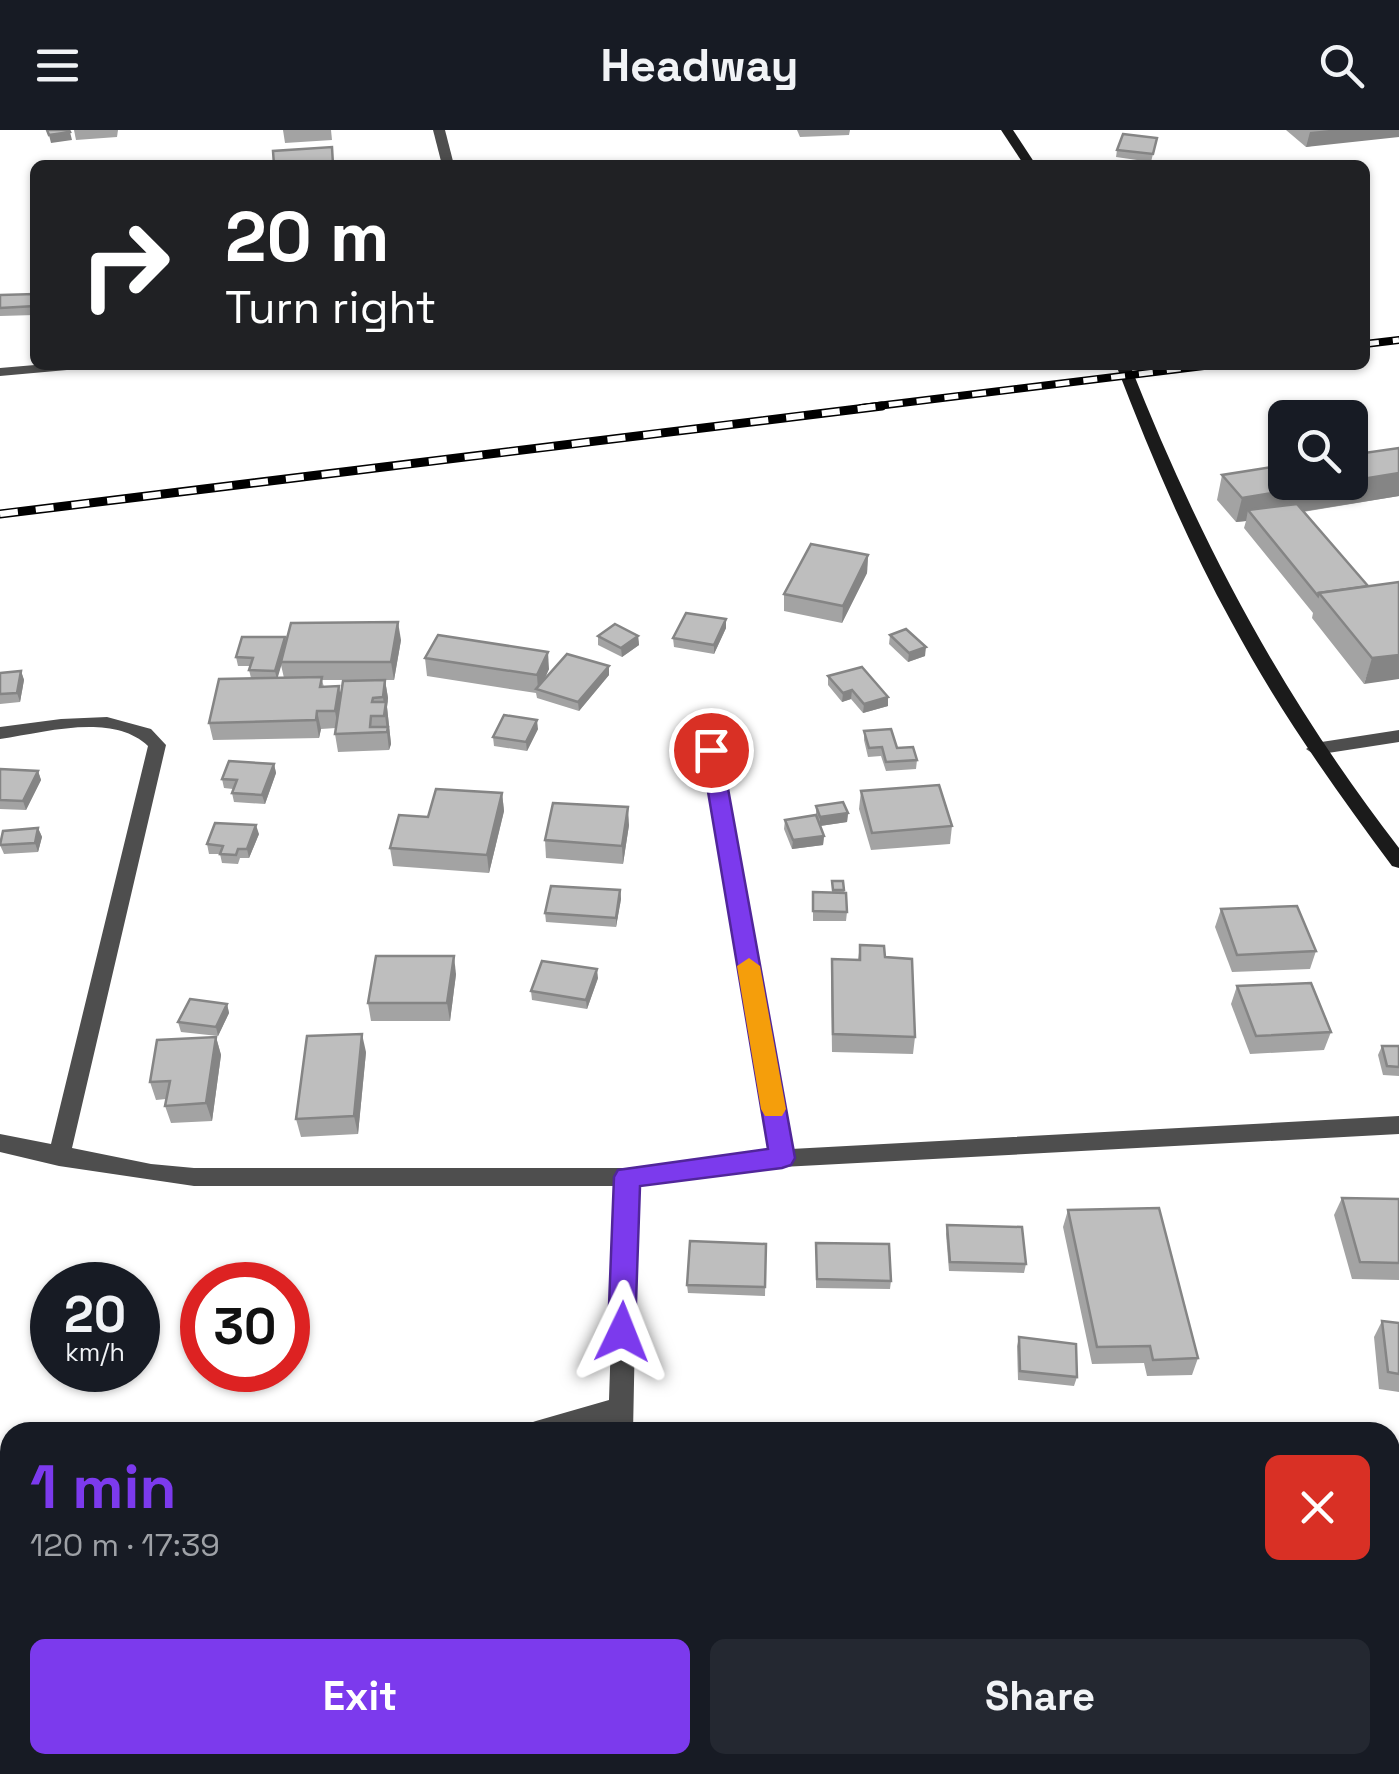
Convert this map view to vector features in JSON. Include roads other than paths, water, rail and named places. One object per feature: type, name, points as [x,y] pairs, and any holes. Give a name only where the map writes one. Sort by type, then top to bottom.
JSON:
[{"type":"main road","points":[[1007,130],[1027,160]]},
{"type":"main road","points":[[1126,370],[1223,599],[1315,750],[1399,861]]},
{"type":"street","points":[[439,130],[447,160]]},
{"type":"street","points":[[0,372],[30,369]]},
{"type":"street","points":[[0,733],[128,724],[150,735],[157,745],[59,1157]]},
{"type":"street","points":[[1315,750],[1399,736]]},
{"type":"street","points":[[711,750],[782,1158]]},
{"type":"street","points":[[0,1143],[59,1157],[194,1177],[627,1177],[782,1158],[1399,1125]]},
{"type":"street","points":[[620,1420],[627,1177]]},
{"type":"railway","points":[[1370,343],[1399,340]]},
{"type":"railway","points":[[861,408],[1171,370]]},
{"type":"railway","points":[[0,514],[882,406]]}]
